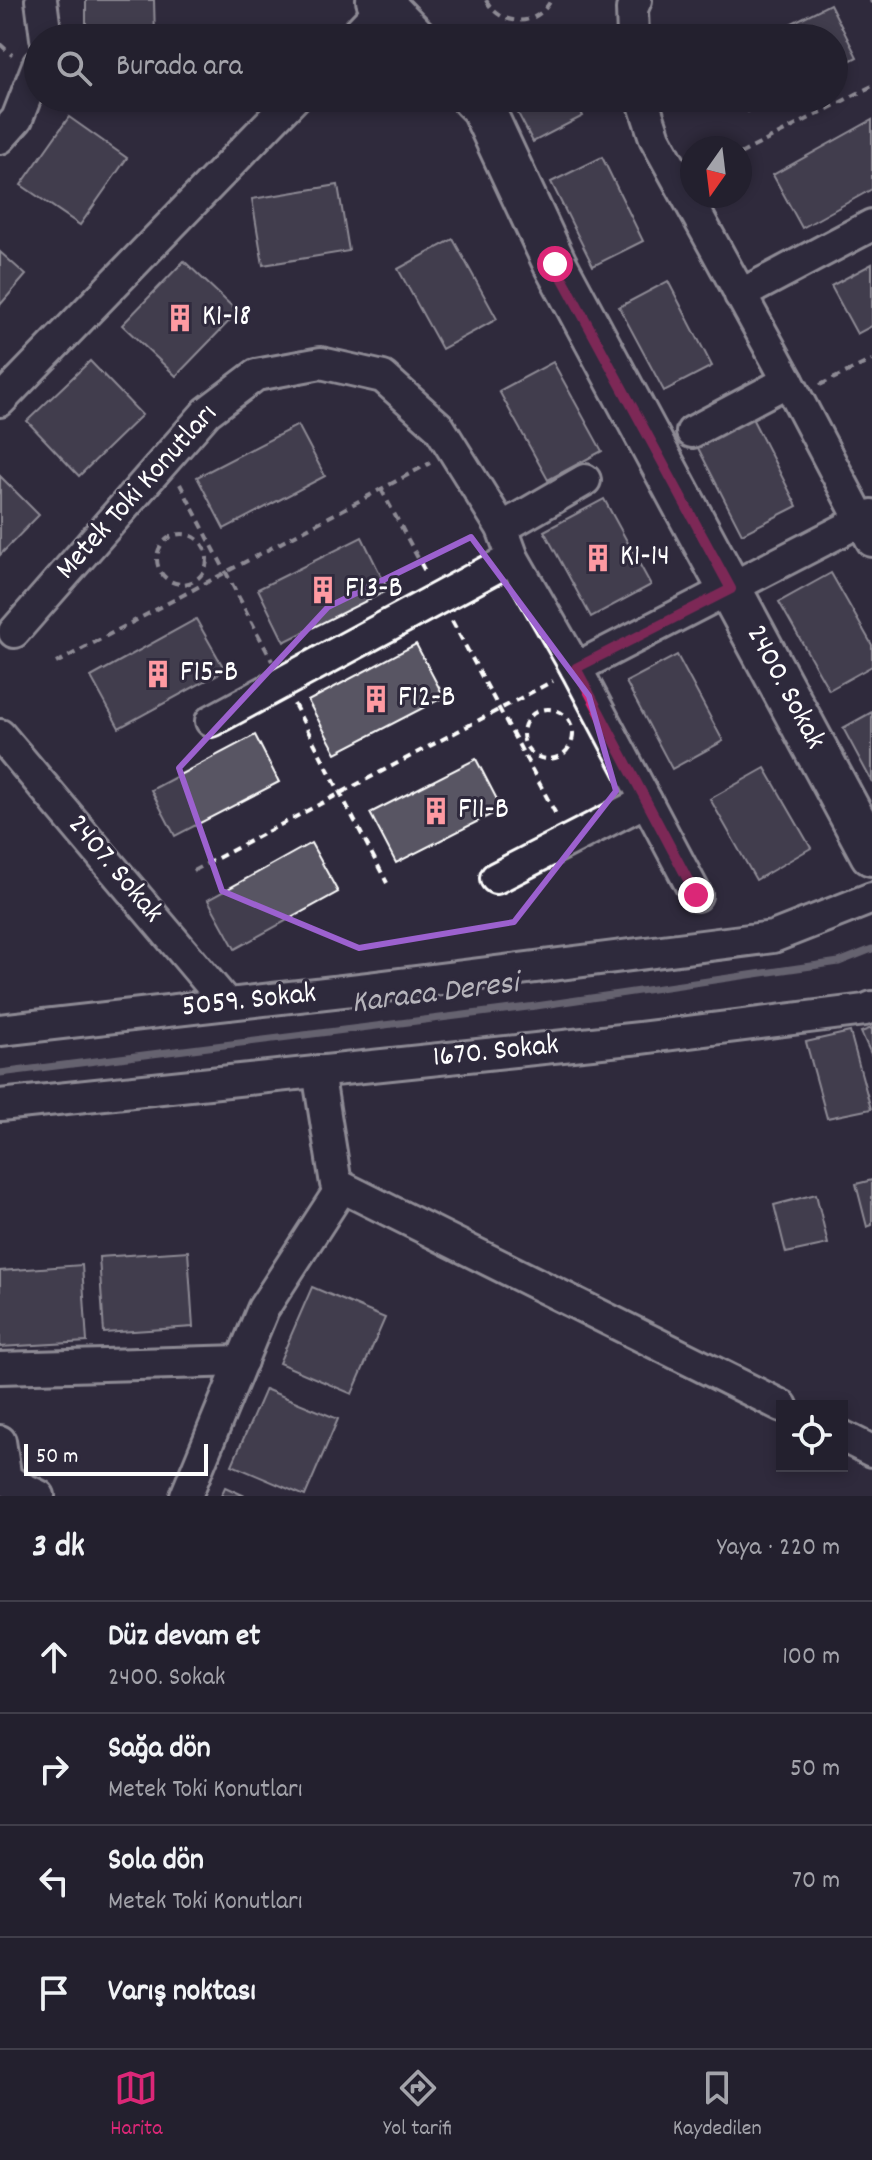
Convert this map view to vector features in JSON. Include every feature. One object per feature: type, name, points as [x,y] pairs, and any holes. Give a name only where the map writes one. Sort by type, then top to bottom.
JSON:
[{"type":"main road","points":[[384,2],[403,24]]},
{"type":"main road","name":"2400. Sokak","points":[[484,112],[555,264],[872,854]]},
{"type":"street","points":[[41,0],[44,24]]},
{"type":"street","points":[[633,24],[632,9],[636,0]]},
{"type":"street","points":[[365,24],[384,2]]},
{"type":"street","points":[[0,138],[17,119],[24,101]]},
{"type":"street","points":[[0,401],[280,112]]},
{"type":"street","points":[[576,668],[731,589],[868,525],[655,138],[647,112]]},
{"type":"street","points":[[740,295],[872,225]]},
{"type":"street","name":"Metek Toki Konutları","points":[[14,632],[207,412],[256,375],[321,363],[383,377],[439,427],[502,528],[513,558],[576,668],[696,895]]},
{"type":"street","points":[[692,432],[792,389]]},
{"type":"street","points":[[502,528],[585,480]]},
{"type":"street","points":[[211,721],[513,558]]},
{"type":"street","name":"2407. Sokak","points":[[0,735],[227,1004]]},
{"type":"street","points":[[496,878],[646,801]]},
{"type":"street","name":"5059. Sokak","points":[[0,1030],[773,937],[872,898]]},
{"type":"street","name":"1670. Sokak","points":[[0,1105],[640,1038],[872,1007]]},
{"type":"street","points":[[318,1071],[336,1184],[776,1403]]},
{"type":"street","points":[[186,1496],[263,1309],[342,1187]]},
{"type":"street","points":[[0,1368],[242,1361]]},
{"type":"street","points":[[848,1439],[872,1451]]},
{"type":"street","points":[[0,1441],[6,1480],[39,1496]]},
{"type":"path","points":[[486,0],[498,15],[520,21],[541,14],[551,0]]},
{"type":"path","points":[[848,98],[872,86]]},
{"type":"path","points":[[752,148],[822,112]]},
{"type":"path","points":[[792,389],[872,360]]},
{"type":"path","points":[[56,663],[453,450]]},
{"type":"path","points":[[381,489],[569,840]]},
{"type":"path","points":[[182,534],[190,535],[203,544],[207,560],[200,576],[185,584],[169,580],[162,574],[157,560],[161,544],[174,535],[182,534]]},
{"type":"path","points":[[193,871],[576,668]]},
{"type":"path","points":[[548,709],[563,714],[572,728],[573,736],[567,751],[552,759],[536,756],[525,744],[523,736],[527,720],[533,714],[548,709]]},
{"type":"highlighted area","points":[[471,537],[589,696],[616,791],[514,922],[359,948],[222,891],[179,768],[328,607]]},
{"type":"building","points":[[86,0],[154,0],[155,24],[86,24]]},
{"type":"building","points":[[830,4],[840,24],[790,24]]},
{"type":"building","points":[[848,39],[857,57],[848,62]]},
{"type":"building","points":[[517,112],[581,112],[583,116],[533,142]]},
{"type":"building","points":[[69,117],[127,158],[80,225],[21,185]]},
{"type":"building","points":[[872,120],[872,189],[802,228],[773,175]]},
{"type":"building","points":[[602,157],[643,241],[593,266],[551,182]]},
{"type":"building","points":[[338,185],[349,251],[263,265],[252,199]]},
{"type":"building","points":[[453,239],[497,319],[442,349],[398,269]]},
{"type":"building","points":[[0,252],[26,275],[0,305]]},
{"type":"building","name":"K1-18","points":[[184,261],[238,312],[176,376],[122,325]]},
{"type":"building","points":[[872,264],[872,326],[857,334],[831,286]]},
{"type":"building","points":[[668,281],[712,366],[664,391],[619,307]]},
{"type":"building","points":[[90,361],[142,415],[79,476],[27,421]]},
{"type":"building","points":[[553,362],[602,451],[548,480],[499,391]]},
{"type":"building","points":[[752,418],[797,506],[742,534],[697,446]]},
{"type":"building","points":[[298,425],[325,476],[224,529],[197,477]]},
{"type":"building","points":[[0,476],[39,515],[0,555]]},
{"type":"building","name":"K1-14","points":[[604,499],[651,585],[591,617],[544,531]]},
{"type":"building","name":"F13-B","points":[[362,537],[388,590],[284,642],[258,589]]},
{"type":"building","points":[[831,573],[872,645],[872,666],[829,690],[779,602]]},
{"type":"building","name":"F15-B","points":[[196,619],[225,670],[119,728],[91,677]]},
{"type":"building","name":"F12-B","points":[[416,644],[444,697],[336,753],[308,701]]},
{"type":"building","points":[[677,655],[723,741],[672,769],[626,682]]},
{"type":"building","points":[[872,712],[872,782],[843,728]]},
{"type":"building","points":[[255,735],[279,782],[175,836],[151,790]]},
{"type":"building","name":"F11-B","points":[[476,759],[502,809],[396,863],[370,813]]},
{"type":"building","points":[[765,768],[811,848],[756,880],[710,799]]},
{"type":"building","points":[[311,843],[338,892],[235,949],[208,900]]},
{"type":"building","points":[[872,1028],[872,1056],[861,1032]]},
{"type":"building","points":[[850,1032],[871,1109],[827,1118],[806,1042]]},
{"type":"building","points":[[872,1180],[872,1225],[867,1227],[856,1184]]},
{"type":"building","points":[[816,1194],[828,1244],[786,1253],[774,1205]]},
{"type":"building","points":[[188,1251],[193,1327],[104,1333],[99,1257]]},
{"type":"building","points":[[82,1265],[87,1342],[0,1347],[0,1271]]},
{"type":"building","points":[[312,1287],[385,1318],[352,1394],[279,1363]]},
{"type":"building","points":[[265,1389],[338,1419],[305,1496],[232,1465]]},
{"type":"building","points":[[225,1487],[245,1496],[221,1496]]},
{"type":"waterway","name":"Karaca Deresi","points":[[0,1073],[536,1006],[839,962],[872,949]]},
{"type":"place","name":"K1-18","points":[[180,318]]},
{"type":"place","name":"K1-14","points":[[598,558]]},
{"type":"place","name":"F13-B","points":[[323,590]]},
{"type":"place","name":"F15-B","points":[[158,674]]},
{"type":"place","name":"F12-B","points":[[376,699]]},
{"type":"place","name":"F11-B","points":[[436,811]]},
{"type":"route","points":[[555,264],[731,589],[576,668],[696,895]]}]
